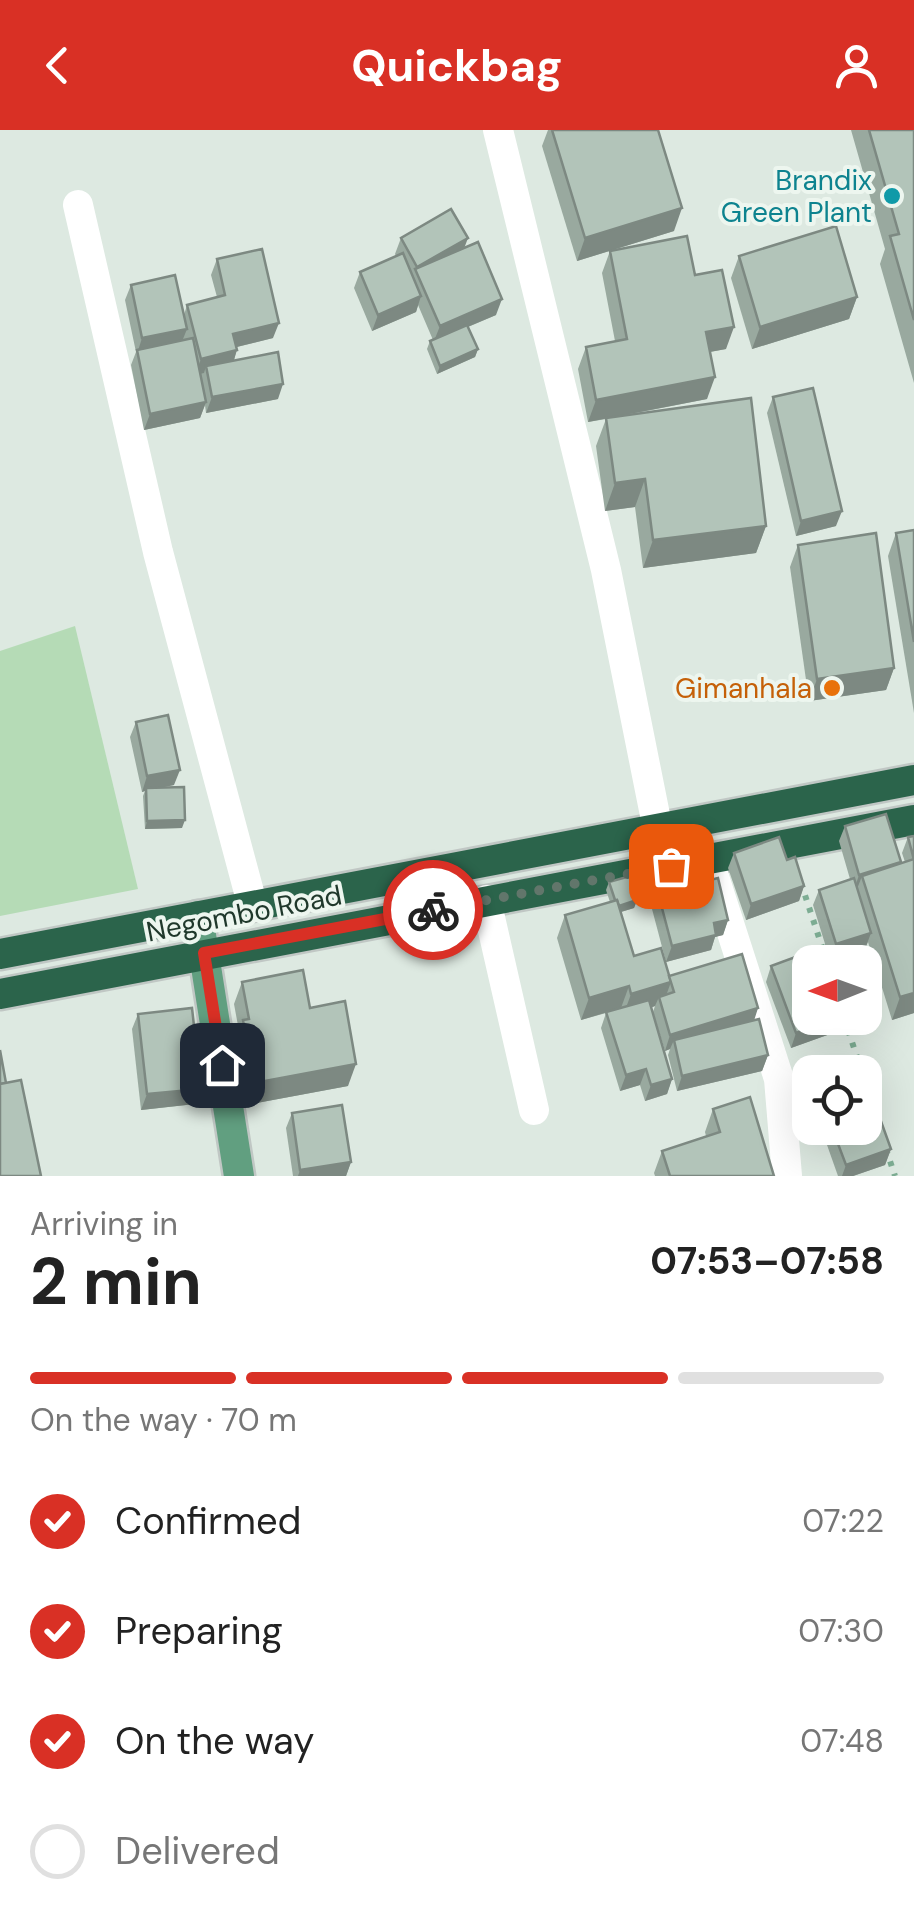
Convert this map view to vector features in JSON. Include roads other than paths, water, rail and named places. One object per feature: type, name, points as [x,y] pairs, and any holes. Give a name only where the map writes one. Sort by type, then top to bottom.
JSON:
[{"type":"highway","name":"Negombo Road","points":[[0,954],[914,780]]},
{"type":"highway","name":"Negombo Road","points":[[0,994],[914,820]]},
{"type":"main road","points":[[198,916],[239,1176]]},
{"type":"street","points":[[498,130],[606,570],[658,830]]},
{"type":"street","points":[[78,205],[158,552],[252,907]]},
{"type":"street","points":[[708,858],[779,1079],[787,1176]]},
{"type":"street","points":[[486,900],[534,1110]]},
{"type":"place","name":"Brandix Green Plant","points":[[892,196]]},
{"type":"place","name":"Gimanhala","points":[[832,688]]}]
